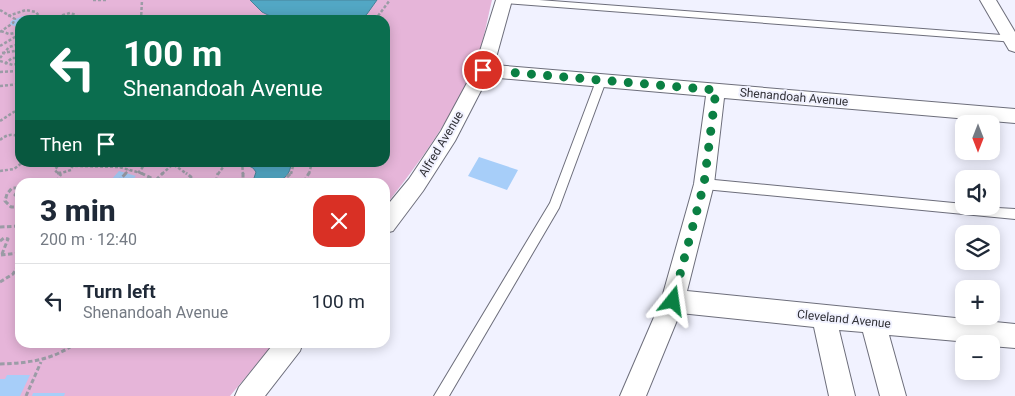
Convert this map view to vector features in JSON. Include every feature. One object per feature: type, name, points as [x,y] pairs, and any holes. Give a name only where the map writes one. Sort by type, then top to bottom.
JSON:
[{"type":"street","name":"Alfred Avenue","points":[[390,218],[436,158],[483,70],[504,0]]},
{"type":"street","points":[[988,0],[1014,41]]},
{"type":"street","name":"Shenandoah Avenue","points":[[483,70],[1015,116]]},
{"type":"street","points":[[633,396],[673,301],[704,184],[716,90]]},
{"type":"street","name":"Cleveland Avenue","points":[[673,301],[824,318],[1015,336]]},
{"type":"street","points":[[824,318],[842,396]]},
{"type":"street","points":[[873,322],[893,396]]},
{"type":"street","points":[[248,396],[286,348]]},
{"type":"lane","points":[[504,0],[1014,41]]},
{"type":"lane","points":[[442,396],[555,205],[601,80]]},
{"type":"lane","points":[[704,184],[1015,214]]},
{"type":"path","points":[[93,0],[106,0]]},
{"type":"path","points":[[141,15],[142,0]]},
{"type":"path","points":[[379,15],[390,0]]},
{"type":"path","points":[[0,10],[15,19],[15,21],[0,31]]},
{"type":"path","points":[[8,16],[29,10],[38,15]]},
{"type":"path","points":[[63,15],[70,13],[76,15]]},
{"type":"path","points":[[0,31],[9,34],[15,33]]},
{"type":"path","points":[[0,46],[15,36]]},
{"type":"path","points":[[15,45],[10,46],[3,53],[0,60],[15,64]]},
{"type":"path","points":[[3,53],[14,51]]},
{"type":"path","points":[[6,63],[15,58]]},
{"type":"path","points":[[0,72],[15,70]]},
{"type":"path","points":[[0,86],[15,84]]},
{"type":"path","points":[[0,120],[15,111]]},
{"type":"path","points":[[0,140],[6,136],[15,135]]},
{"type":"path","points":[[0,172],[17,167]]},
{"type":"path","points":[[56,167],[55,171],[60,174],[68,173],[72,167]]},
{"type":"path","points":[[119,167],[138,172],[151,178]]},
{"type":"path","points":[[138,172],[142,167]]},
{"type":"path","points":[[160,178],[169,167]]},
{"type":"path","points":[[177,167],[191,177],[190,178]]},
{"type":"path","points":[[217,178],[218,172],[222,167]]},
{"type":"path","points":[[286,178],[291,174],[293,167]]},
{"type":"path","points":[[122,178],[129,170]]},
{"type":"path","points":[[58,178],[60,174]]},
{"type":"path","points":[[15,188],[12,188],[7,194],[5,201],[11,207],[15,207]]},
{"type":"path","points":[[0,227],[15,226]]},
{"type":"path","points":[[0,241],[4,238],[8,239],[1,255]]},
{"type":"path","points":[[1,255],[15,253]]},
{"type":"path","points":[[0,282],[13,274],[15,271]]},
{"type":"path","points":[[0,364],[41,362],[60,355],[69,348]]},
{"type":"path","points":[[26,396],[41,362]]},
{"type":"shaded area","points":[[0,0],[492,0],[479,53],[468,80],[448,118],[390,199],[390,178],[15,178],[15,348],[270,348],[230,396],[0,396]]},
{"type":"water","points":[[250,0],[377,0],[366,15],[268,15],[262,12]]},
{"type":"water","points":[[251,167],[290,167],[283,178],[254,178],[256,172]]},
{"type":"building","points":[[15,19],[15,26],[10,24],[11,21]]},
{"type":"building","points":[[479,157],[518,170],[507,190],[468,176]]},
{"type":"building","points":[[119,171],[136,176],[134,178],[113,178]]},
{"type":"building","points":[[7,375],[30,375],[20,396],[0,396],[0,379],[5,379]]},
{"type":"building","points":[[33,393],[65,393],[64,396],[32,396]]},
{"type":"route","points":[[483,70],[716,90],[704,184],[673,301]]}]
